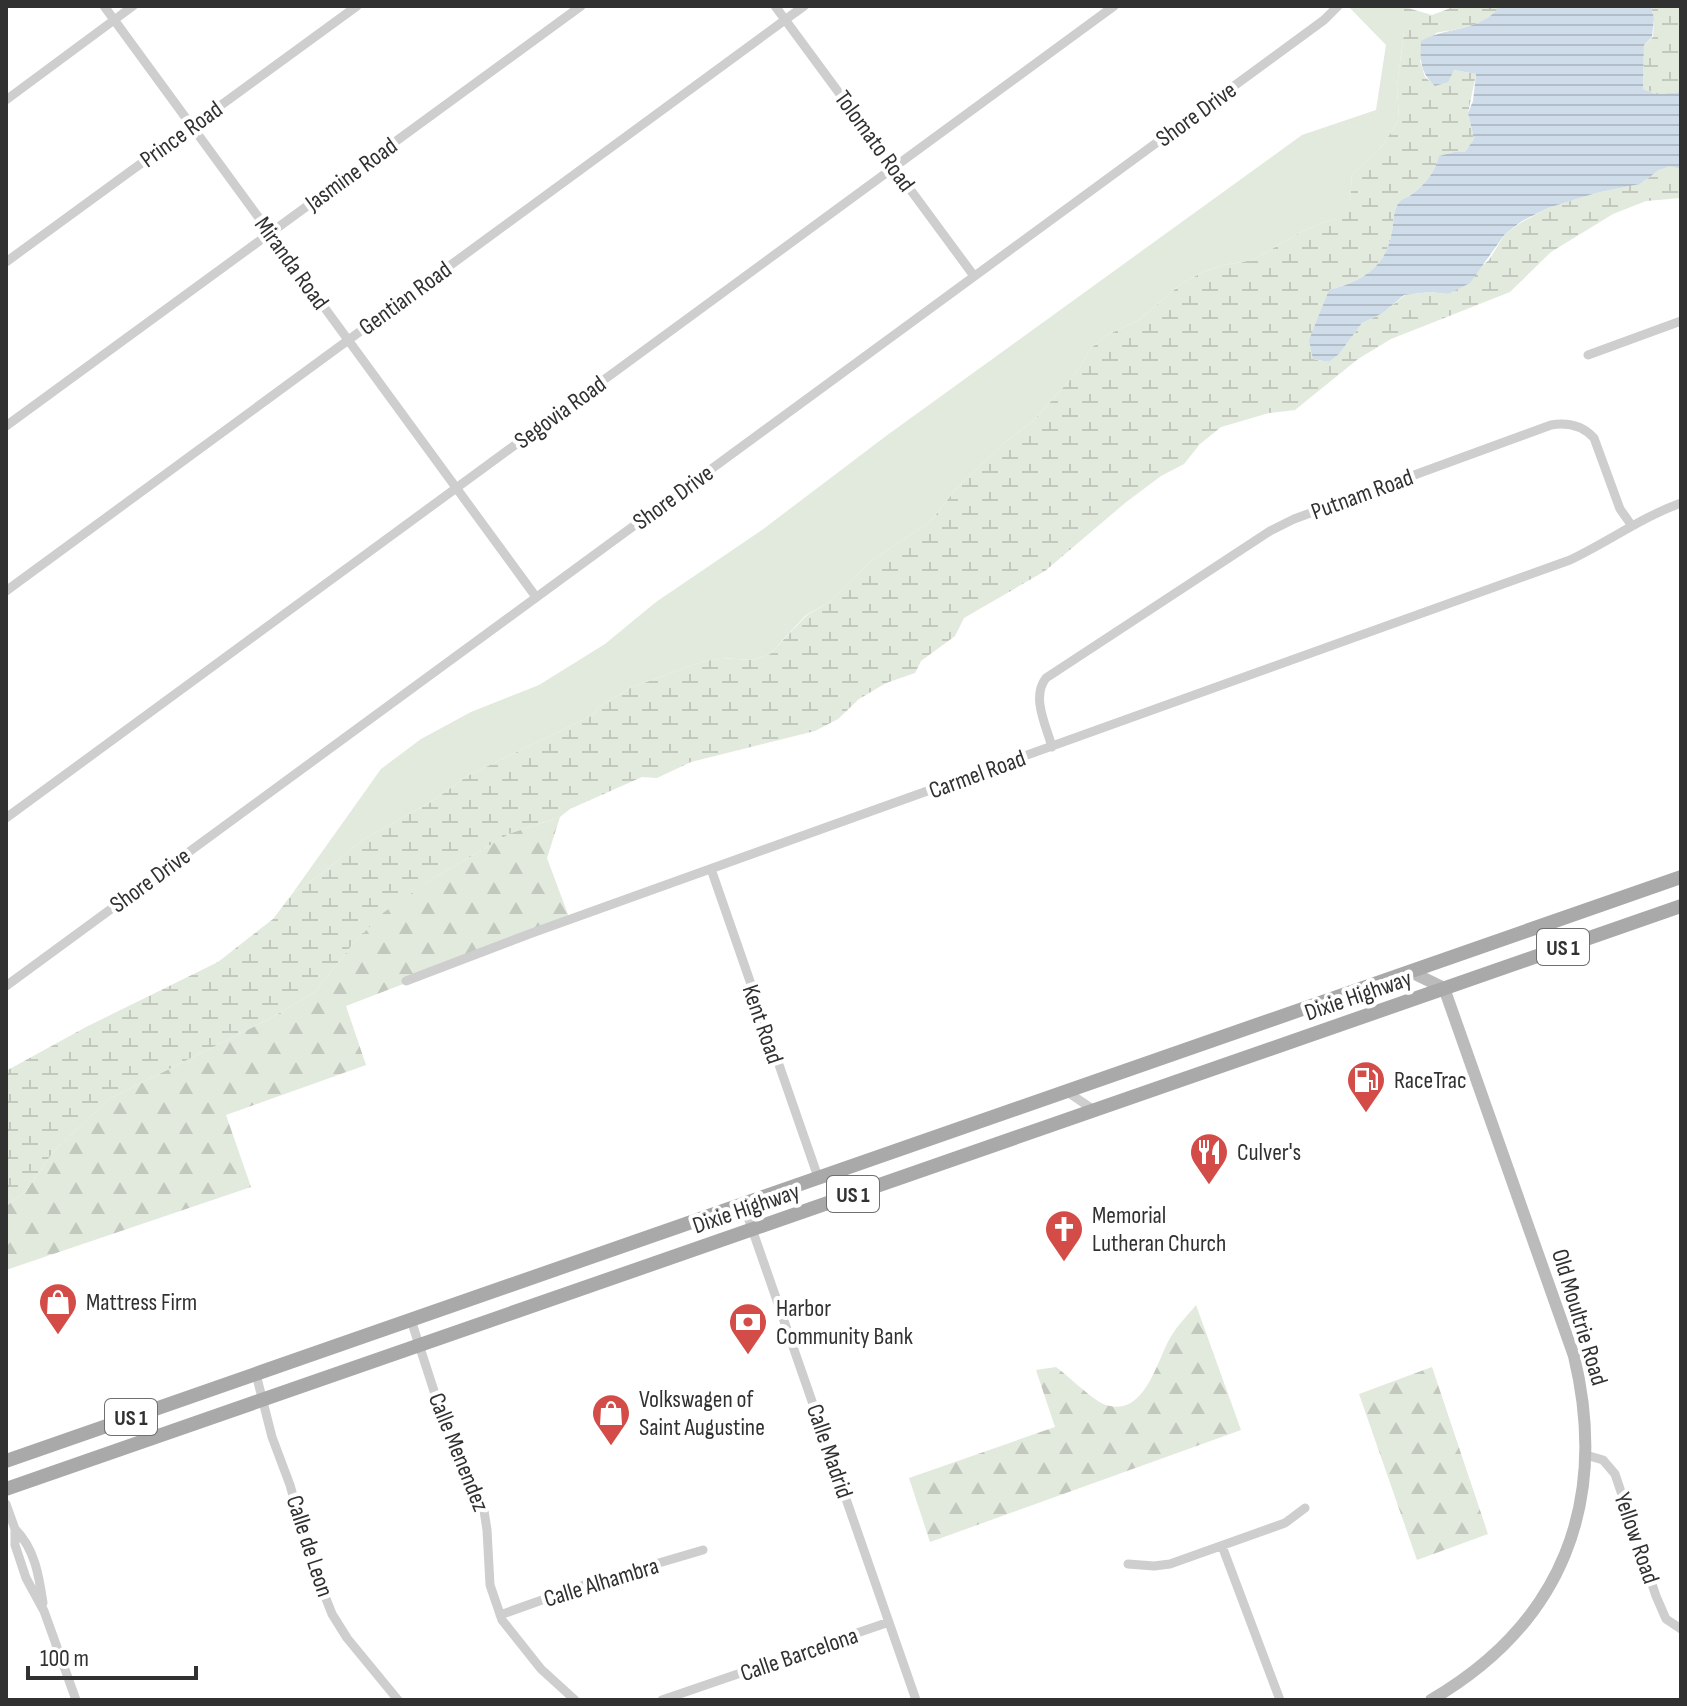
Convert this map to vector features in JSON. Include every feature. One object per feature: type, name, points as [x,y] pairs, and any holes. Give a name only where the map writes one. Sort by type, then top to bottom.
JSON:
[{"type":"main road","name":"US 1","points":[[6,1461],[1681,877]]},
{"type":"main road","name":"Dixie Highway","points":[[6,1489],[1681,906]]},
{"type":"main road","points":[[1411,972],[1444,988]]},
{"type":"main road","name":"Old Moultrie Road","points":[[1431,1700],[1457,1685],[1494,1656],[1521,1627],[1552,1582],[1572,1533],[1582,1497],[1586,1455],[1585,1412],[1574,1356],[1444,988]]},
{"type":"street","name":"Miranda Road","points":[[104,6],[536,597]]},
{"type":"street","points":[[6,100],[133,6]]},
{"type":"street","name":"Prince Road","points":[[6,262],[357,6]]},
{"type":"street","name":"Jasmine Road","points":[[6,426],[581,6]]},
{"type":"street","name":"Tolomato Road","points":[[775,6],[974,276]]},
{"type":"street","name":"Gentian Road","points":[[6,591],[804,6]]},
{"type":"street","name":"Segovia Road","points":[[6,818],[1114,6]]},
{"type":"street","name":"Shore Drive","points":[[6,986],[1324,20],[1338,6]]},
{"type":"street","points":[[1588,355],[1681,321]]},
{"type":"street","name":"Putnam Road","points":[[1052,747],[1038,698],[1046,678],[1270,531],[1319,509],[1551,425],[1569,424],[1594,438],[1620,509],[1632,526]]},
{"type":"street","points":[[1632,526],[1681,503]]},
{"type":"street","name":"Carmel Road","points":[[406,981],[1548,568],[1601,546],[1632,526]]},
{"type":"street","name":"Kent Road","points":[[711,869],[818,1177]]},
{"type":"street","points":[[1066,1091],[1094,1110]]},
{"type":"street","name":"Calle Madrid","points":[[743,1203],[916,1700]]},
{"type":"street","name":"Calle Menendez","points":[[411,1320],[447,1431],[483,1504],[490,1585],[500,1615],[520,1645],[575,1700]]},
{"type":"street","name":"Calle de Leon","points":[[256,1374],[312,1563],[332,1614],[347,1638],[398,1700]]},
{"type":"street","name":"Yellow Road","points":[[1586,1455],[1603,1460],[1615,1474],[1656,1596],[1666,1619],[1681,1629]]},
{"type":"street","points":[[6,1504],[26,1578],[44,1611],[76,1700]]},
{"type":"street","points":[[1128,1564],[1170,1564],[1285,1523],[1305,1508]]},
{"type":"street","points":[[1222,1546],[1280,1700]]},
{"type":"street","name":"Calle Alhambra","points":[[500,1615],[584,1585],[703,1550]]},
{"type":"street","name":"Calle Barcelona","points":[[662,1700],[889,1622]]},
{"type":"green space","points":[[1348,6],[1404,6],[1404,32],[1397,86],[1399,120],[1382,146],[1352,175],[1350,198],[1342,218],[1301,232],[1253,260],[1203,272],[1182,283],[1139,320],[1107,335],[1091,348],[1077,372],[1033,421],[1003,444],[956,489],[930,522],[871,561],[828,603],[806,615],[770,654],[752,660],[722,658],[701,662],[630,688],[597,708],[595,714],[467,776],[431,802],[362,840],[292,894],[381,769],[421,739],[471,712],[539,685],[605,644],[656,602],[762,530],[886,436],[1302,135],[1376,110],[1386,45]]},
{"type":"green space","points":[[1456,6],[1500,6],[1479,22],[1436,33],[1420,61],[1425,77],[1435,86],[1454,70],[1476,74],[1468,113],[1474,139],[1465,152],[1439,156],[1425,182],[1400,201],[1385,254],[1371,271],[1329,290],[1313,359],[1329,362],[1339,354],[1362,323],[1383,313],[1405,295],[1430,292],[1448,294],[1489,260],[1505,234],[1548,208],[1640,184],[1670,165],[1681,169],[1681,198],[1646,201],[1613,214],[1551,252],[1510,292],[1391,339],[1358,359],[1295,410],[1269,413],[1221,427],[1200,444],[1184,464],[1161,476],[1125,503],[1045,571],[964,618],[955,636],[921,661],[915,673],[886,683],[859,699],[838,719],[815,731],[691,762],[657,778],[642,777],[570,809],[560,817],[511,833],[432,879],[383,913],[352,945],[315,992],[267,1020],[109,1099],[53,1152],[26,1191],[6,1206],[6,1071],[86,1027],[218,962],[273,919],[292,894],[362,840],[431,802],[467,776],[595,714],[597,708],[630,688],[701,662],[721,658],[752,660],[770,654],[807,615],[828,603],[871,561],[930,522],[956,489],[1003,444],[1033,421],[1077,372],[1091,348],[1107,335],[1139,320],[1182,283],[1203,272],[1253,260],[1301,232],[1341,218],[1350,198],[1352,175],[1382,146],[1399,120],[1397,86],[1404,7],[1432,15]]},
{"type":"green space","points":[[1651,6],[1681,6],[1681,92],[1657,94],[1643,89],[1644,45],[1653,37]]},
{"type":"green space","points":[[560,817],[547,858],[570,920],[346,1006],[366,1065],[226,1115],[251,1187],[6,1270],[6,1206],[26,1191],[53,1152],[109,1099],[267,1020],[315,992],[383,912],[511,833]]},
{"type":"green space","points":[[1196,1305],[1241,1430],[930,1542],[909,1478],[1055,1427],[1036,1370],[1056,1367],[1106,1405],[1119,1407],[1130,1403],[1147,1386],[1172,1335]]},
{"type":"green space","points":[[1432,1367],[1488,1534],[1417,1560],[1359,1394]]},
{"type":"water","points":[[1500,6],[1651,6],[1654,18],[1652,37],[1644,45],[1643,89],[1656,94],[1681,92],[1681,169],[1670,166],[1640,184],[1548,208],[1522,221],[1505,234],[1470,283],[1448,294],[1430,292],[1404,295],[1383,313],[1362,323],[1339,354],[1329,362],[1313,359],[1309,340],[1329,290],[1371,271],[1385,254],[1400,201],[1425,182],[1439,156],[1465,152],[1474,139],[1468,113],[1473,101],[1476,74],[1454,70],[1448,82],[1435,86],[1422,66],[1421,41],[1474,25]]},
{"type":"place","name":"RaceTrac","points":[[1366,1114]]},
{"type":"place","name":"Culver's","points":[[1209,1186]]},
{"type":"place","name":"Memorial Lutheran Church","points":[[1064,1263]]},
{"type":"place","name":"Mattress Firm","points":[[58,1336]]},
{"type":"place","name":"Harbor Community Bank","points":[[748,1356]]},
{"type":"place","name":"Volkswagen of Saint Augustine","points":[[611,1447]]}]
